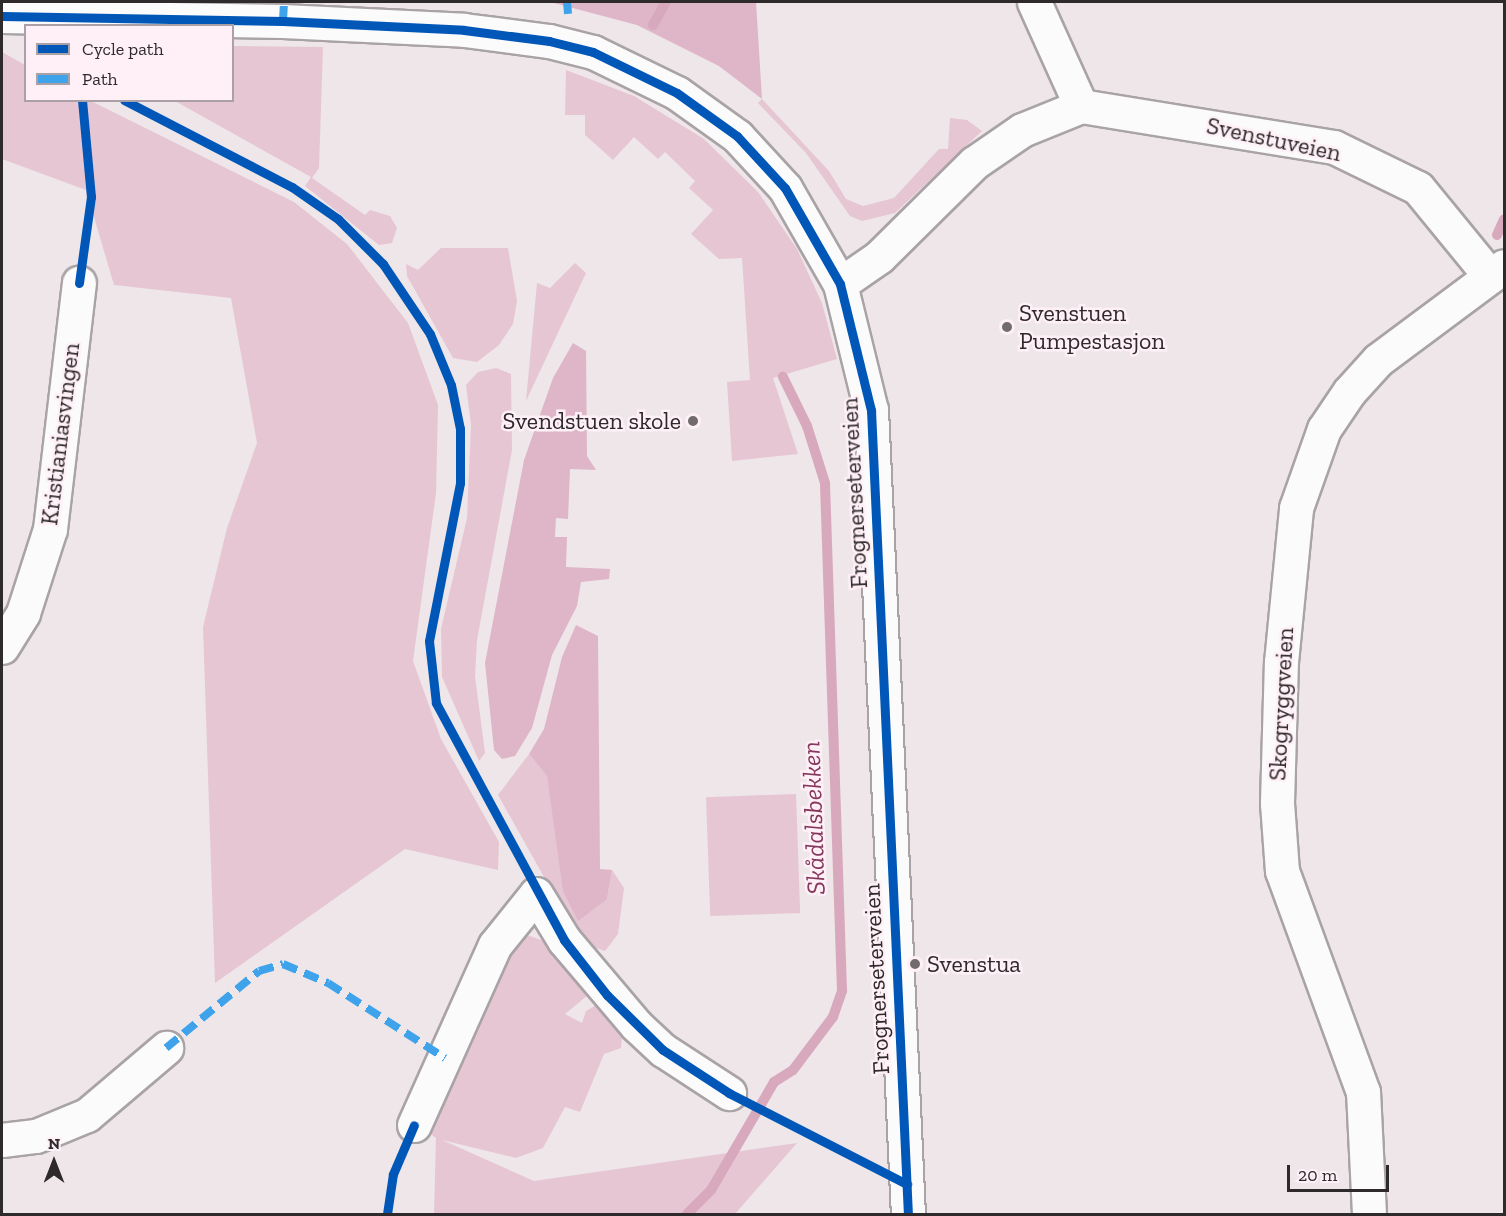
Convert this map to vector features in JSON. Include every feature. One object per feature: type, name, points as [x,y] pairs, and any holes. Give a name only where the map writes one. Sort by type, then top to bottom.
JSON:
[{"type":"street","points":[[840,284],[879,258],[974,163],[1022,130],[1081,106],[1034,2]]},
{"type":"street","name":"Frognerseterveien","points":[[2,15],[464,30],[593,52],[677,93],[737,136],[797,205],[840,284],[864,366],[874,452],[888,863],[908,1215]]},
{"type":"street","name":"Svenstuveien","points":[[1081,106],[1334,147],[1418,188],[1497,271]]},
{"type":"street","name":"Skogryggveien","points":[[1369,1215],[1363,1092],[1282,871],[1277,803],[1281,662],[1296,508],[1324,429],[1348,392],[1378,360],[1497,271]]},
{"type":"street","name":"Kristianiasvingen","points":[[2,647],[23,614],[50,529],[79,283]]},
{"type":"street","points":[[414,1125],[495,945],[536,894],[564,940],[636,1025],[663,1050],[729,1093]]},
{"type":"street","points":[[2,1140],[36,1136],[87,1115],[166,1048]]},
{"type":"shaded area","points":[[550,2],[756,2],[762,99],[719,66],[637,25]]},
{"type":"shaded area","points":[[234,46],[323,47],[319,168],[312,178],[365,215],[370,210],[390,216],[397,228],[392,243],[379,245],[305,186],[311,177],[177,102],[234,102]]},
{"type":"shaded area","points":[[2,52],[24,64],[24,102],[93,102],[294,202],[347,244],[408,323],[438,405],[436,493],[413,661],[441,739],[499,842],[498,870],[405,849],[215,983],[203,627],[227,528],[257,443],[231,298],[114,285],[86,190],[2,159]]},
{"type":"shaded area","points":[[566,70],[634,96],[704,139],[758,192],[797,249],[822,303],[837,359],[773,378],[798,454],[732,461],[727,382],[750,380],[742,258],[719,259],[691,234],[713,210],[689,188],[695,181],[665,152],[658,159],[634,137],[613,160],[585,135],[585,115],[565,115]]},
{"type":"shaded area","points":[[762,99],[829,171],[846,199],[863,206],[894,198],[939,149],[948,149],[950,118],[967,120],[982,131],[895,213],[862,221],[850,216],[806,153],[758,103]]},
{"type":"shaded area","points":[[441,248],[508,248],[517,301],[513,324],[499,345],[477,362],[453,358],[407,276],[406,264],[418,270]]},
{"type":"shaded area","points":[[575,263],[586,273],[526,401],[537,283],[550,288]]},
{"type":"shaded area","points":[[573,343],[586,351],[587,456],[596,470],[570,469],[568,519],[556,518],[555,537],[567,537],[566,567],[610,569],[609,579],[581,582],[577,606],[552,655],[532,728],[515,756],[502,759],[494,750],[485,663],[524,460],[553,378]]},
{"type":"shaded area","points":[[496,368],[511,374],[512,450],[477,640],[475,676],[485,753],[479,761],[442,677],[441,629],[467,518],[471,425],[466,385],[478,372]]},
{"type":"shaded area","points":[[576,625],[598,636],[600,869],[612,870],[607,899],[578,921],[563,891],[547,776],[529,754],[544,729],[562,657]]},
{"type":"shaded area","points":[[529,754],[547,776],[557,836],[607,899],[612,870],[624,888],[618,934],[605,951],[588,945],[572,927],[498,795]]},
{"type":"shaded area","points":[[796,794],[800,913],[710,916],[706,797]]},
{"type":"shaded area","points":[[524,934],[544,941],[588,995],[565,1014],[582,1023],[586,1011],[598,1004],[622,1034],[621,1048],[604,1054],[580,1112],[565,1107],[543,1148],[516,1158],[442,1140],[534,1181],[797,1143],[735,1214],[434,1214],[436,1138],[424,1129],[505,945]]},
{"type":"waterway","name":"Skådalsbekken","points":[[653,25],[666,2]]},
{"type":"waterway","points":[[1497,235],[1504,219]]},
{"type":"waterway","name":"Skådalsbekken","points":[[687,1214],[711,1190],[774,1082],[793,1070],[833,1017],[842,991],[825,483],[807,426],[783,377]]},
{"type":"marked path","points":[[283,21],[284,2]]},
{"type":"marked path","points":[[567,2],[568,14]]},
{"type":"marked path","points":[[166,1048],[259,971],[283,964],[328,983],[445,1058]]},
{"type":"cycle path","points":[[2,16],[283,21],[464,30],[549,41],[593,52],[677,93],[737,136],[785,188],[840,284],[871,410],[908,1214]]},
{"type":"cycle path","points":[[79,283],[91,197],[82,102]]},
{"type":"cycle path","points":[[128,102],[292,187],[338,219],[383,264],[430,334],[451,385],[460,429],[460,483],[429,641],[436,703],[564,940],[607,995],[663,1050],[729,1093],[907,1184]]},
{"type":"cycle path","points":[[387,1214],[393,1174],[414,1125]]},
{"type":"place","name":"Svenstuen Pumpestasjon","points":[[1007,327]]},
{"type":"place","name":"Svendstuen skole","points":[[693,421]]},
{"type":"place","name":"Svenstua","points":[[915,964]]}]
